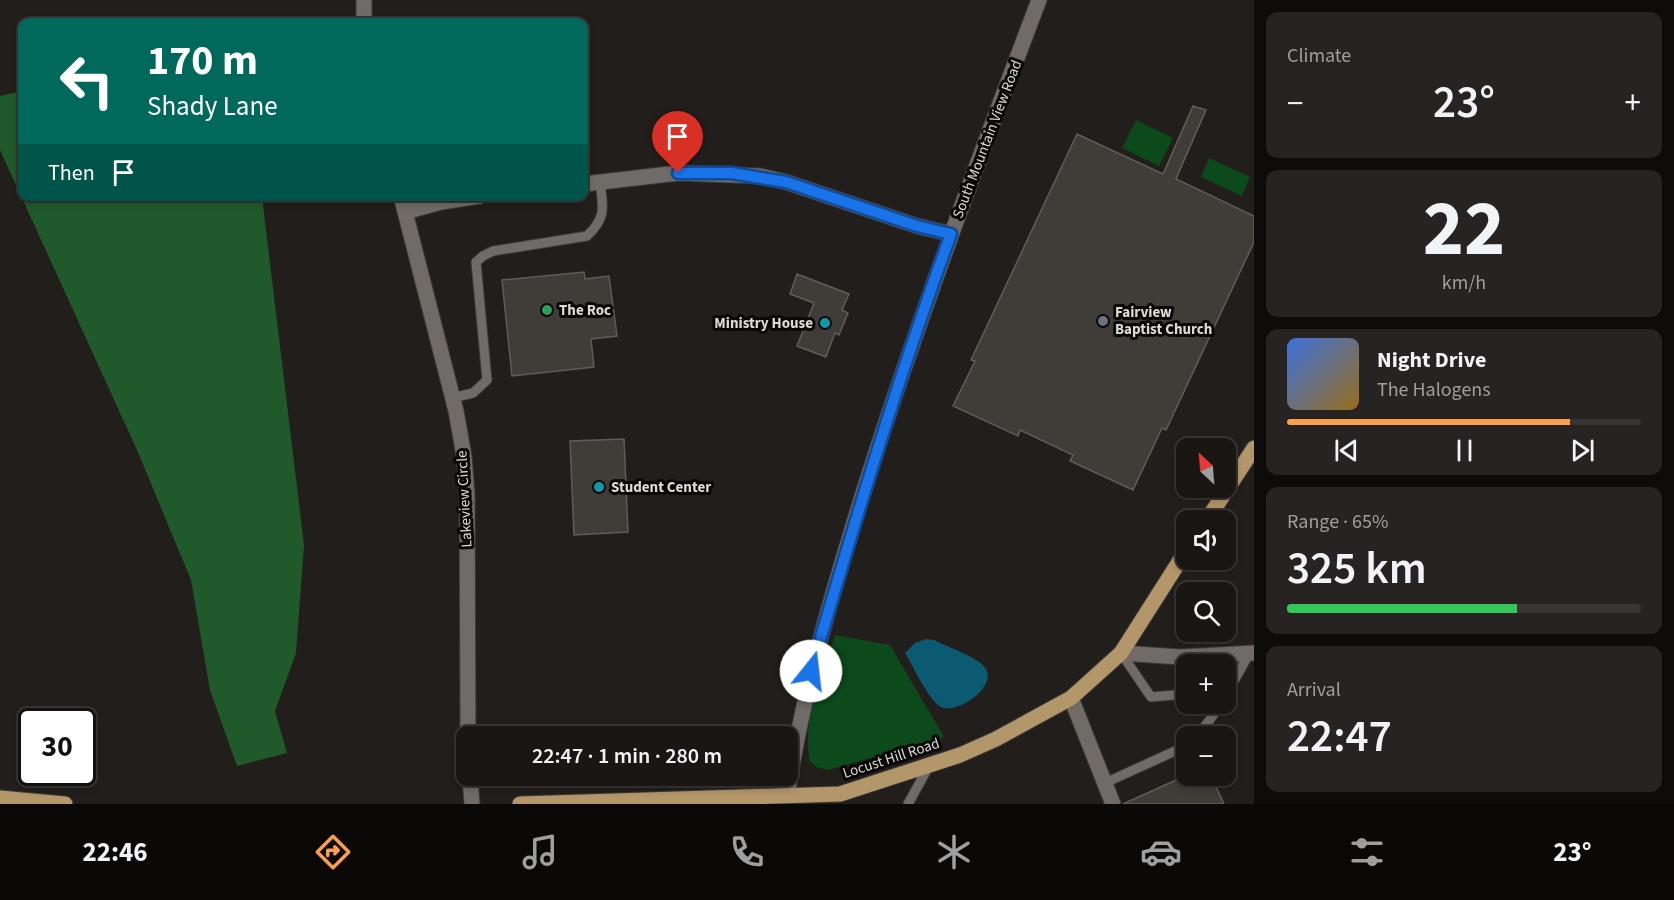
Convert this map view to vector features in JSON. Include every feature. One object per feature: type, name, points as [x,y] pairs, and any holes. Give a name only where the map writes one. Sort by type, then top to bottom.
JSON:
[{"type":"main road","points":[[1214,510],[1254,448]]},
{"type":"main road","name":"Locust Hill Road","points":[[520,804],[787,800],[840,794],[928,766],[996,739],[1071,698],[1121,653],[1176,567]]},
{"type":"main road","points":[[0,798],[65,804]]},
{"type":"street","points":[[364,0],[364,18]]},
{"type":"street","name":"South Mountain View Road","points":[[787,800],[796,736],[808,682],[845,552],[901,375],[1039,0]]},
{"type":"street","points":[[588,184],[678,173],[760,176],[786,182],[917,226],[951,234]]},
{"type":"street","name":"Lakeview Circle","points":[[402,201],[452,398],[464,456],[467,494],[468,726]]},
{"type":"street","points":[[405,212],[448,201]]},
{"type":"street","points":[[1121,653],[1180,657],[1251,653]]},
{"type":"street","points":[[1071,698],[1113,804]]},
{"type":"street","points":[[471,786],[472,804]]},
{"type":"lane","points":[[452,398],[473,393],[487,380],[476,262],[493,251],[587,236],[597,227],[603,214],[600,182]]},
{"type":"lane","points":[[1121,653],[1151,698],[1176,695]]},
{"type":"lane","points":[[1236,676],[1251,653]]},
{"type":"lane","points":[[1105,783],[1176,751]]},
{"type":"lane","points":[[908,804],[928,766]]},
{"type":"green space","points":[[18,92],[18,189],[0,150],[0,96]]},
{"type":"green space","points":[[1136,120],[1173,138],[1159,166],[1122,148]]},
{"type":"green space","points":[[1209,158],[1250,177],[1242,196],[1201,177]]},
{"type":"green space","points":[[23,201],[262,201],[304,545],[296,653],[275,711],[287,753],[237,766],[210,690],[191,580],[137,450]]},
{"type":"green space","points":[[835,635],[890,645],[944,737],[828,770],[810,762],[808,730],[811,714]]},
{"type":"water","points":[[926,639],[934,640],[970,656],[986,669],[988,676],[986,684],[974,698],[956,707],[948,708],[941,707],[931,698],[905,653],[915,643]]},
{"type":"building","name":"Fairview Baptist Church","points":[[1193,106],[1206,110],[1176,179],[1254,216],[1254,242],[1166,430],[1162,428],[1133,490],[1070,461],[1073,455],[1020,430],[1018,436],[953,406],[975,361],[971,360],[1077,134],[1163,174]]},
{"type":"building","name":"The Roc","points":[[584,272],[585,279],[609,276],[617,336],[591,339],[594,367],[512,376],[502,280]]},
{"type":"building","name":"Ministry House","points":[[797,274],[849,294],[842,310],[848,313],[839,335],[835,333],[826,357],[797,346],[814,303],[790,294]]},
{"type":"building","name":"Student Center","points":[[624,439],[628,532],[574,535],[570,441]]},
{"type":"building","points":[[1176,780],[1176,786],[1216,786],[1224,804],[1123,804]]},
{"type":"place","name":"The Roc","points":[[547,310]]},
{"type":"place","name":"Fairview Baptist Church","points":[[1103,321]]},
{"type":"place","name":"Ministry House","points":[[825,323]]},
{"type":"place","name":"Student Center","points":[[599,487]]},
{"type":"route","points":[[678,173],[731,173],[760,176],[786,182],[917,226],[951,234],[894,396],[845,552],[811,671]]}]
